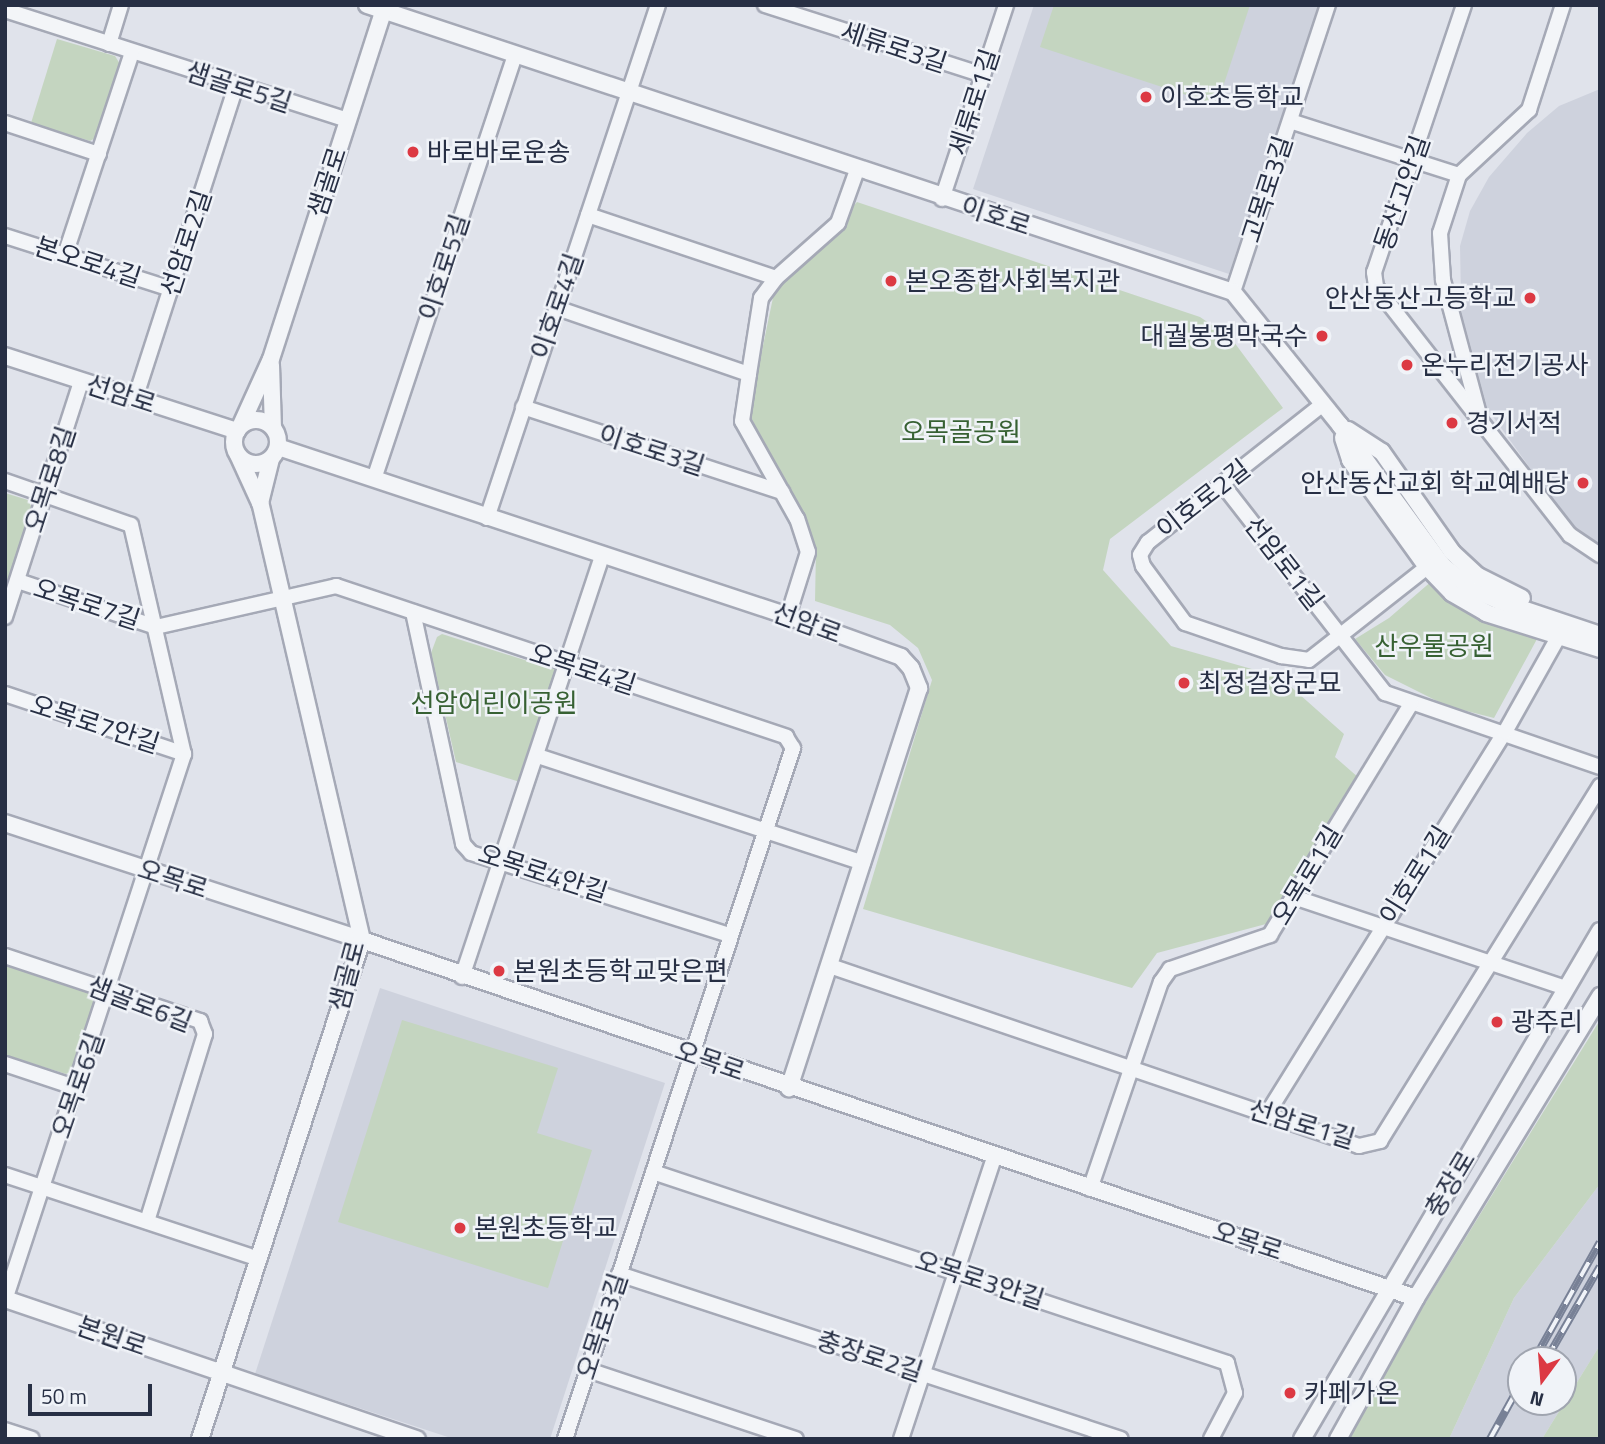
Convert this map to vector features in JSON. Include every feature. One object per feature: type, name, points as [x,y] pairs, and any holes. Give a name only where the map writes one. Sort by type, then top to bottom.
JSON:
[{"type":"street","points":[[109,44],[121,5]]},
{"type":"street","name":"이호로","points":[[367,5],[384,8],[515,56],[942,199],[1233,292]]},
{"type":"street","name":"이호로4길","points":[[487,518],[658,5]]},
{"type":"street","name":"세류로3길","points":[[765,5],[983,75]]},
{"type":"street","name":"세류로1길","points":[[942,199],[1006,5]]},
{"type":"street","name":"고목로3길","points":[[1233,292],[1328,5]]},
{"type":"street","name":"동산고안길","points":[[1464,5],[1415,160],[1374,272],[1377,287],[1570,535],[1600,555]]},
{"type":"street","points":[[1480,417],[1443,280],[1440,233],[1459,175],[1529,110],[1563,5]]},
{"type":"street","name":"샘골로","points":[[271,359],[384,8]]},
{"type":"street","name":"샘골로5길","points":[[5,10],[236,87],[347,120]]},
{"type":"street","points":[[65,255],[132,52]]},
{"type":"street","name":"이호로5길","points":[[374,479],[515,56]]},
{"type":"street","name":"선암로2길","points":[[135,399],[236,87]]},
{"type":"street","points":[[1290,121],[1459,175]]},
{"type":"street","points":[[5,123],[99,155]]},
{"type":"street","points":[[788,616],[808,552],[782,492],[742,421],[749,374],[761,298],[776,278],[838,223],[857,170]]},
{"type":"street","points":[[588,215],[776,278]]},
{"type":"street","name":"본오로4길","points":[[5,236],[171,289]]},
{"type":"street","points":[[1233,292],[1340,425],[1442,565],[1470,588],[1502,603],[1600,635]]},
{"type":"street","points":[[557,308],[749,374]]},
{"type":"street","name":"선암로","points":[[5,356],[135,399],[239,428]]},
{"type":"street","points":[[260,503],[275,453],[271,359]]},
{"type":"street","points":[[271,359],[234,444],[239,457],[258,464],[275,453]]},
{"type":"street","name":"오목로8길","points":[[5,617],[81,381]]},
{"type":"street","name":"이호로2길","points":[[1323,404],[1148,542],[1140,555],[1143,566],[1185,623],[1281,656],[1309,660],[1338,633],[1427,567]]},
{"type":"street","name":"이호로3길","points":[[523,407],[782,492]]},
{"type":"street","points":[[239,428],[254,420],[273,428]]},
{"type":"street","points":[[1340,425],[1350,460],[1427,567],[1452,593],[1486,613],[1560,634],[1600,649]]},
{"type":"street","points":[[1340,425],[1382,452],[1452,552],[1478,576],[1508,594],[1600,624]]},
{"type":"street","name":"선암로","points":[[275,453],[374,479],[788,616],[901,657],[911,668],[919,688],[789,1088]]},
{"type":"street","name":"샘골로","points":[[200,1439],[362,940],[260,503],[239,457]]},
{"type":"street","name":"오목로7길","points":[[5,481],[131,525],[184,754],[148,871]]},
{"type":"street","name":"선암로1길","points":[[1223,485],[1385,693],[1411,704],[1505,732],[1600,767]]},
{"type":"street","points":[[462,977],[538,757],[602,555]]},
{"type":"street","name":"오목로7길","points":[[18,581],[156,627]]},
{"type":"street","name":"오목로4길","points":[[156,627],[283,596],[337,586],[786,737],[793,748],[729,935],[692,1054]]},
{"type":"street","name":"오목로4안길","points":[[413,612],[463,844],[471,853],[729,935]]},
{"type":"street","name":"이호로1길","points":[[1267,1114],[1505,732],[1560,634]]},
{"type":"street","name":"오목로7안길","points":[[5,694],[184,754]]},
{"type":"street","name":"오목로1길","points":[[1090,1188],[1161,982],[1170,969],[1270,935],[1411,704]]},
{"type":"street","points":[[538,757],[863,863]]},
{"type":"street","name":"선암로1길","points":[[830,966],[1133,1066],[1359,1146],[1380,1140],[1600,786]]},
{"type":"street","name":"오목로","points":[[5,824],[362,940],[462,977],[1416,1298]]},
{"type":"street","name":"오목로6길","points":[[5,1299],[148,871]]},
{"type":"street","points":[[1294,897],[1566,988]]},
{"type":"street","name":"충장로","points":[[1302,1439],[1600,931]]},
{"type":"street","name":"샘골로6길","points":[[5,956],[200,1021],[205,1034],[147,1221]]},
{"type":"street","name":"충장로","points":[[1338,1439],[1416,1298],[1600,996]]},
{"type":"street","name":"오목로3길","points":[[565,1439],[692,1054]]},
{"type":"street","points":[[5,1064],[77,1088]]},
{"type":"street","points":[[901,1439],[994,1157]]},
{"type":"street","name":"오목로3안길","points":[[653,1172],[1227,1363],[1236,1392],[1211,1439]]},
{"type":"street","points":[[5,1175],[259,1259]]},
{"type":"street","name":"충장로2길","points":[[620,1273],[1121,1439]]},
{"type":"street","name":"본원로","points":[[5,1299],[417,1439]]},
{"type":"street","points":[[588,1370],[796,1439]]},
{"type":"street","points":[[5,1430],[32,1439]]},
{"type":"shaded area","name":"이호초등학교","points":[[1034,5],[1319,5],[1229,274],[973,189]]},
{"type":"shaded area","name":"안산동산고등학교","points":[[1600,89],[1600,546],[1576,532],[1486,407],[1462,351],[1460,246],[1470,211],[1489,177],[1527,133],[1559,106]]},
{"type":"shaded area","name":"본원초등학교","points":[[380,988],[665,1083],[550,1439],[454,1439],[255,1374]]},
{"type":"shaded area","points":[[1600,1184],[1600,1345],[1577,1382],[1577,1346],[1507,1346],[1507,1416],[1556,1416],[1542,1439],[1449,1439],[1514,1298]]},
{"type":"green space","points":[[1054,5],[1250,5],[1217,105],[1040,47]]},
{"type":"green space","points":[[57,39],[115,56],[120,64],[97,137],[90,141],[31,123]]},
{"type":"green space","name":"오목골공원","points":[[857,202],[1200,317],[1231,338],[1283,408],[1110,539],[1103,570],[1171,646],[1280,677],[1344,734],[1335,757],[1359,778],[1266,924],[1157,953],[1132,988],[863,909],[932,680],[918,648],[890,625],[815,601],[816,550],[749,413],[775,288]]},
{"type":"green space","points":[[5,493],[28,500],[32,508],[5,594]]},
{"type":"green space","name":"산우물공원","points":[[1433,580],[1457,602],[1502,629],[1537,639],[1494,718],[1447,706],[1385,675],[1355,639],[1389,618]]},
{"type":"green space","name":"선암어린이공원","points":[[442,634],[556,670],[523,783],[456,762],[431,653],[437,637]]},
{"type":"green space","points":[[5,965],[92,991],[96,999],[74,1070],[66,1074],[5,1055]]},
{"type":"green space","points":[[402,1020],[558,1068],[537,1133],[592,1150],[548,1288],[338,1222]]},
{"type":"green space","points":[[1600,1020],[1600,1184],[1514,1298],[1449,1439],[1347,1439],[1373,1388]]},
{"type":"green space","points":[[1600,1345],[1600,1439],[1542,1439],[1556,1416],[1577,1416],[1577,1382]]},
{"type":"railway","points":[[1542,1346],[1600,1242]]},
{"type":"railway","points":[[1554,1346],[1600,1266]]},
{"type":"railway","points":[[1490,1439],[1507,1408]]},
{"type":"place","name":"이호초등학교","points":[[1146,97]]},
{"type":"place","name":"바로바로운송","points":[[413,152]]},
{"type":"place","name":"본오종합사회복지관","points":[[891,281]]},
{"type":"place","name":"안산동산고등학교","points":[[1530,298]]},
{"type":"place","name":"대궐봉평막국수","points":[[1322,336]]},
{"type":"place","name":"온누리전기공사","points":[[1407,365]]},
{"type":"place","name":"경기서적","points":[[1452,423]]},
{"type":"place","name":"안산동산교회 학교예배당","points":[[1583,483]]},
{"type":"place","name":"최정걸장군묘","points":[[1184,683]]},
{"type":"place","name":"본원초등학교맞은편","points":[[499,971]]},
{"type":"place","name":"광주리","points":[[1497,1022]]},
{"type":"place","name":"본원초등학교","points":[[460,1228]]},
{"type":"place","name":"카페가온","points":[[1290,1393]]}]
